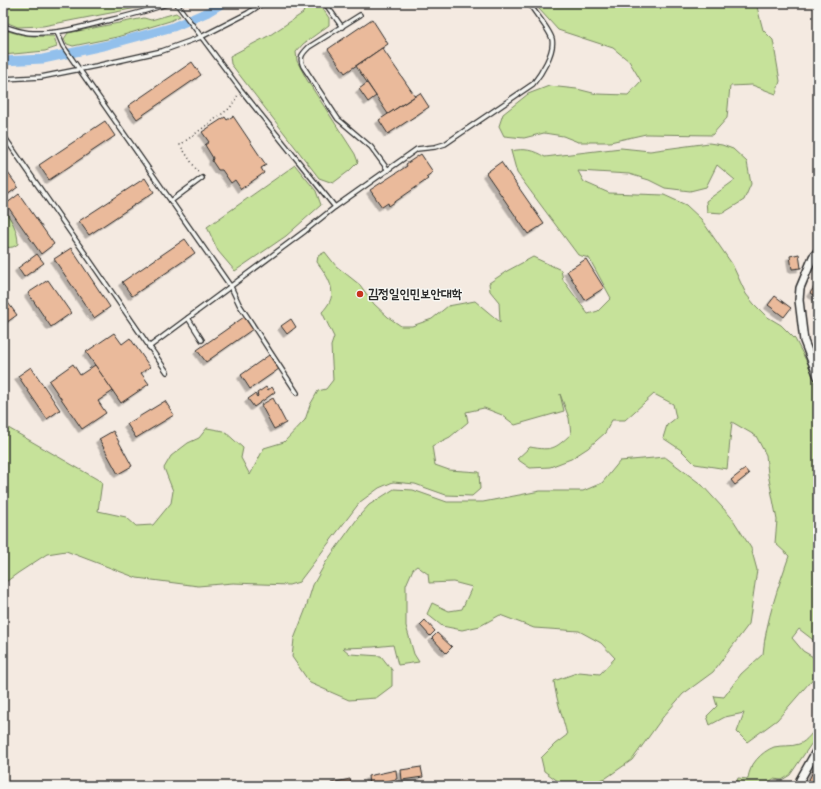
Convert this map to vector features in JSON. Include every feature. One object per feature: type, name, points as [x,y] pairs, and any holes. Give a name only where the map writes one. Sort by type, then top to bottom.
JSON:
[{"type":"street","points":[[818,251],[813,257],[800,288],[798,300],[804,341],[818,377]]},
{"type":"street","points":[[800,780],[818,748]]},
{"type":"lane","points":[[3,26],[33,33],[57,32],[149,11],[169,3]]},
{"type":"lane","points":[[176,3],[241,90],[334,207]]},
{"type":"lane","points":[[3,79],[41,77],[162,51],[201,37],[248,13],[263,3]]},
{"type":"lane","points":[[325,3],[342,27]]},
{"type":"lane","points":[[149,346],[305,231],[334,207],[417,149],[445,144],[533,84],[541,74],[553,48],[552,39],[528,3]]},
{"type":"lane","points":[[360,15],[309,47],[302,53],[300,59],[303,66],[338,119],[371,146],[388,170]]},
{"type":"lane","points":[[57,32],[63,46],[79,70],[230,287],[239,304],[297,393]]},
{"type":"lane","points":[[3,135],[167,372]]},
{"type":"lane","points":[[171,201],[202,178]]},
{"type":"lane","points":[[188,318],[202,340]]},
{"type":"path","points":[[202,178],[180,146],[230,108],[241,90]]},
{"type":"green space","points":[[3,3],[151,3],[147,6],[43,26],[18,27],[3,21]]},
{"type":"green space","points":[[303,3],[319,3],[329,18],[329,25],[303,44],[296,52],[297,61],[307,80],[355,154],[358,162],[333,183],[319,178],[231,64],[230,56],[270,35],[303,13],[305,7]]},
{"type":"green space","points":[[536,3],[756,3],[763,30],[773,40],[780,81],[776,94],[752,85],[730,86],[727,118],[712,135],[646,134],[610,142],[578,142],[563,136],[544,133],[524,138],[504,136],[499,126],[503,114],[528,94],[549,86],[577,89],[597,94],[628,95],[641,81],[629,61],[613,48],[558,30],[539,9]]},
{"type":"green space","points":[[176,13],[180,16],[170,21],[117,37],[73,46],[67,44],[64,39],[68,33],[144,18],[151,20]]},
{"type":"green space","points":[[3,29],[28,36],[54,36],[57,47],[45,51],[3,55]]},
{"type":"green space","points":[[709,143],[722,145],[733,149],[747,162],[751,184],[744,200],[723,213],[707,212],[706,201],[735,180],[717,165],[706,187],[690,191],[665,188],[649,180],[629,174],[578,171],[584,182],[609,193],[664,195],[686,205],[701,219],[732,264],[746,294],[754,304],[766,316],[781,325],[795,339],[818,385],[818,647],[812,639],[799,629],[792,638],[803,651],[815,658],[816,675],[777,720],[747,742],[737,732],[744,713],[725,717],[710,725],[707,716],[717,706],[714,696],[724,697],[741,674],[763,654],[770,616],[789,556],[775,543],[777,520],[766,455],[756,436],[732,422],[727,469],[695,464],[681,450],[663,438],[667,425],[676,418],[673,404],[654,394],[625,420],[612,420],[605,433],[588,448],[571,459],[550,467],[530,468],[517,459],[530,447],[543,449],[553,448],[571,434],[569,418],[560,394],[564,411],[515,425],[502,415],[484,408],[466,412],[468,422],[450,437],[432,446],[435,465],[449,470],[479,472],[480,489],[472,496],[446,495],[415,484],[393,482],[379,488],[360,502],[299,582],[289,585],[233,583],[198,586],[137,578],[66,551],[47,554],[3,584],[3,425],[102,482],[98,511],[126,517],[136,526],[153,525],[171,503],[173,491],[164,468],[171,456],[188,443],[199,438],[207,428],[224,431],[243,448],[241,458],[250,475],[264,448],[284,442],[305,420],[310,405],[318,391],[326,389],[333,380],[331,346],[334,337],[322,312],[330,301],[332,291],[329,280],[317,262],[318,256],[325,252],[336,266],[360,285],[374,304],[388,317],[401,326],[412,326],[432,319],[448,306],[475,301],[500,322],[499,302],[490,291],[489,283],[533,257],[561,270],[563,280],[588,314],[598,311],[611,298],[589,258],[578,255],[517,173],[511,151],[529,150],[545,157],[621,148],[650,151]]},
{"type":"green space","points":[[295,165],[316,191],[321,205],[286,236],[235,271],[218,251],[207,227]]},
{"type":"green space","points":[[3,208],[17,234],[18,244],[13,247],[3,248]]},
{"type":"green space","points":[[665,457],[702,485],[732,518],[751,548],[757,570],[749,624],[713,672],[683,694],[663,717],[632,760],[606,778],[583,786],[562,784],[544,771],[541,758],[555,744],[567,735],[554,681],[579,672],[600,674],[615,658],[601,643],[579,631],[534,628],[500,615],[480,626],[462,630],[442,626],[427,614],[432,603],[449,611],[462,609],[472,587],[453,582],[429,583],[428,574],[417,566],[413,569],[406,585],[406,626],[414,654],[419,662],[398,665],[393,645],[343,648],[350,654],[381,656],[392,670],[392,686],[376,698],[349,700],[310,683],[292,657],[294,639],[313,585],[326,562],[369,505],[394,489],[413,490],[447,502],[483,502],[540,491],[583,491],[602,483],[620,461]]},
{"type":"green space","points":[[818,724],[818,734],[790,775],[782,780],[773,779],[764,786],[735,786],[738,778],[748,779],[753,764],[769,749],[802,743],[810,736]]},
{"type":"building","points":[[372,19],[388,44],[345,73],[328,49]]},
{"type":"building","points":[[382,48],[415,96],[388,114],[356,66]]},
{"type":"building","points":[[192,62],[201,75],[137,119],[128,106]]},
{"type":"building","points":[[367,83],[376,96],[368,102],[359,89]]},
{"type":"building","points":[[420,93],[429,107],[388,134],[379,120]]},
{"type":"building","points":[[233,116],[266,165],[261,168],[264,173],[241,189],[235,180],[231,183],[222,170],[218,170],[205,145],[209,142],[202,132],[225,117],[227,120]]},
{"type":"building","points":[[105,121],[115,136],[49,180],[39,165]]},
{"type":"building","points":[[421,154],[433,172],[426,177],[428,179],[389,206],[388,203],[382,207],[370,190],[407,166],[406,164]]},
{"type":"building","points":[[501,162],[544,224],[528,234],[486,173]]},
{"type":"building","points":[[3,166],[18,187],[3,198]]},
{"type":"building","points":[[145,178],[154,192],[89,235],[79,221]]},
{"type":"building","points":[[19,194],[54,244],[41,254],[6,204]]},
{"type":"building","points":[[185,239],[195,253],[132,296],[122,282]]},
{"type":"building","points":[[71,248],[110,307],[94,318],[54,259]]},
{"type":"building","points":[[37,254],[44,263],[24,277],[18,268]]},
{"type":"building","points":[[799,254],[801,268],[792,269],[790,256]]},
{"type":"building","points":[[586,259],[604,288],[585,300],[567,271]]},
{"type":"building","points":[[48,280],[71,313],[51,327],[28,293]]},
{"type":"building","points":[[817,284],[818,285],[818,298],[810,293]]},
{"type":"building","points":[[3,296],[17,315],[3,325]]},
{"type":"building","points":[[775,296],[791,308],[784,317],[768,305]]},
{"type":"building","points":[[244,317],[253,329],[206,362],[197,350]]},
{"type":"building","points":[[291,319],[296,327],[287,334],[281,326]]},
{"type":"building","points":[[114,333],[122,344],[130,338],[150,367],[141,373],[149,384],[121,403],[86,352]]},
{"type":"building","points":[[269,355],[279,369],[250,389],[241,375]]},
{"type":"building","points":[[73,364],[80,375],[95,365],[113,391],[98,401],[106,413],[82,429],[49,381]]},
{"type":"building","points":[[31,367],[60,410],[47,419],[18,376]]},
{"type":"building","points":[[266,387],[268,390],[272,387],[275,392],[254,407],[248,399],[255,394],[257,397],[257,393]]},
{"type":"building","points":[[273,398],[286,423],[274,429],[261,405]]},
{"type":"building","points":[[165,401],[174,415],[136,438],[127,424]]},
{"type":"building","points":[[113,431],[132,466],[118,474],[99,439]]},
{"type":"building","points":[[745,469],[749,474],[735,485],[731,480]]},
{"type":"building","points":[[425,620],[435,631],[430,636],[420,625]]},
{"type":"building","points":[[437,633],[452,647],[446,653],[432,638]]},
{"type":"building","points":[[816,765],[818,766],[818,786],[811,786],[807,784]]},
{"type":"building","points":[[421,767],[423,777],[402,780],[401,770]]},
{"type":"building","points":[[396,770],[397,779],[369,785],[368,776]]},
{"type":"building","points":[[350,779],[352,786],[332,786],[331,783]]},
{"type":"waterway","points":[[3,61],[43,59],[107,45],[173,27],[208,12],[223,3]]},
{"type":"place","name":"김정일인민보안대학","points":[[360,294]]}]
